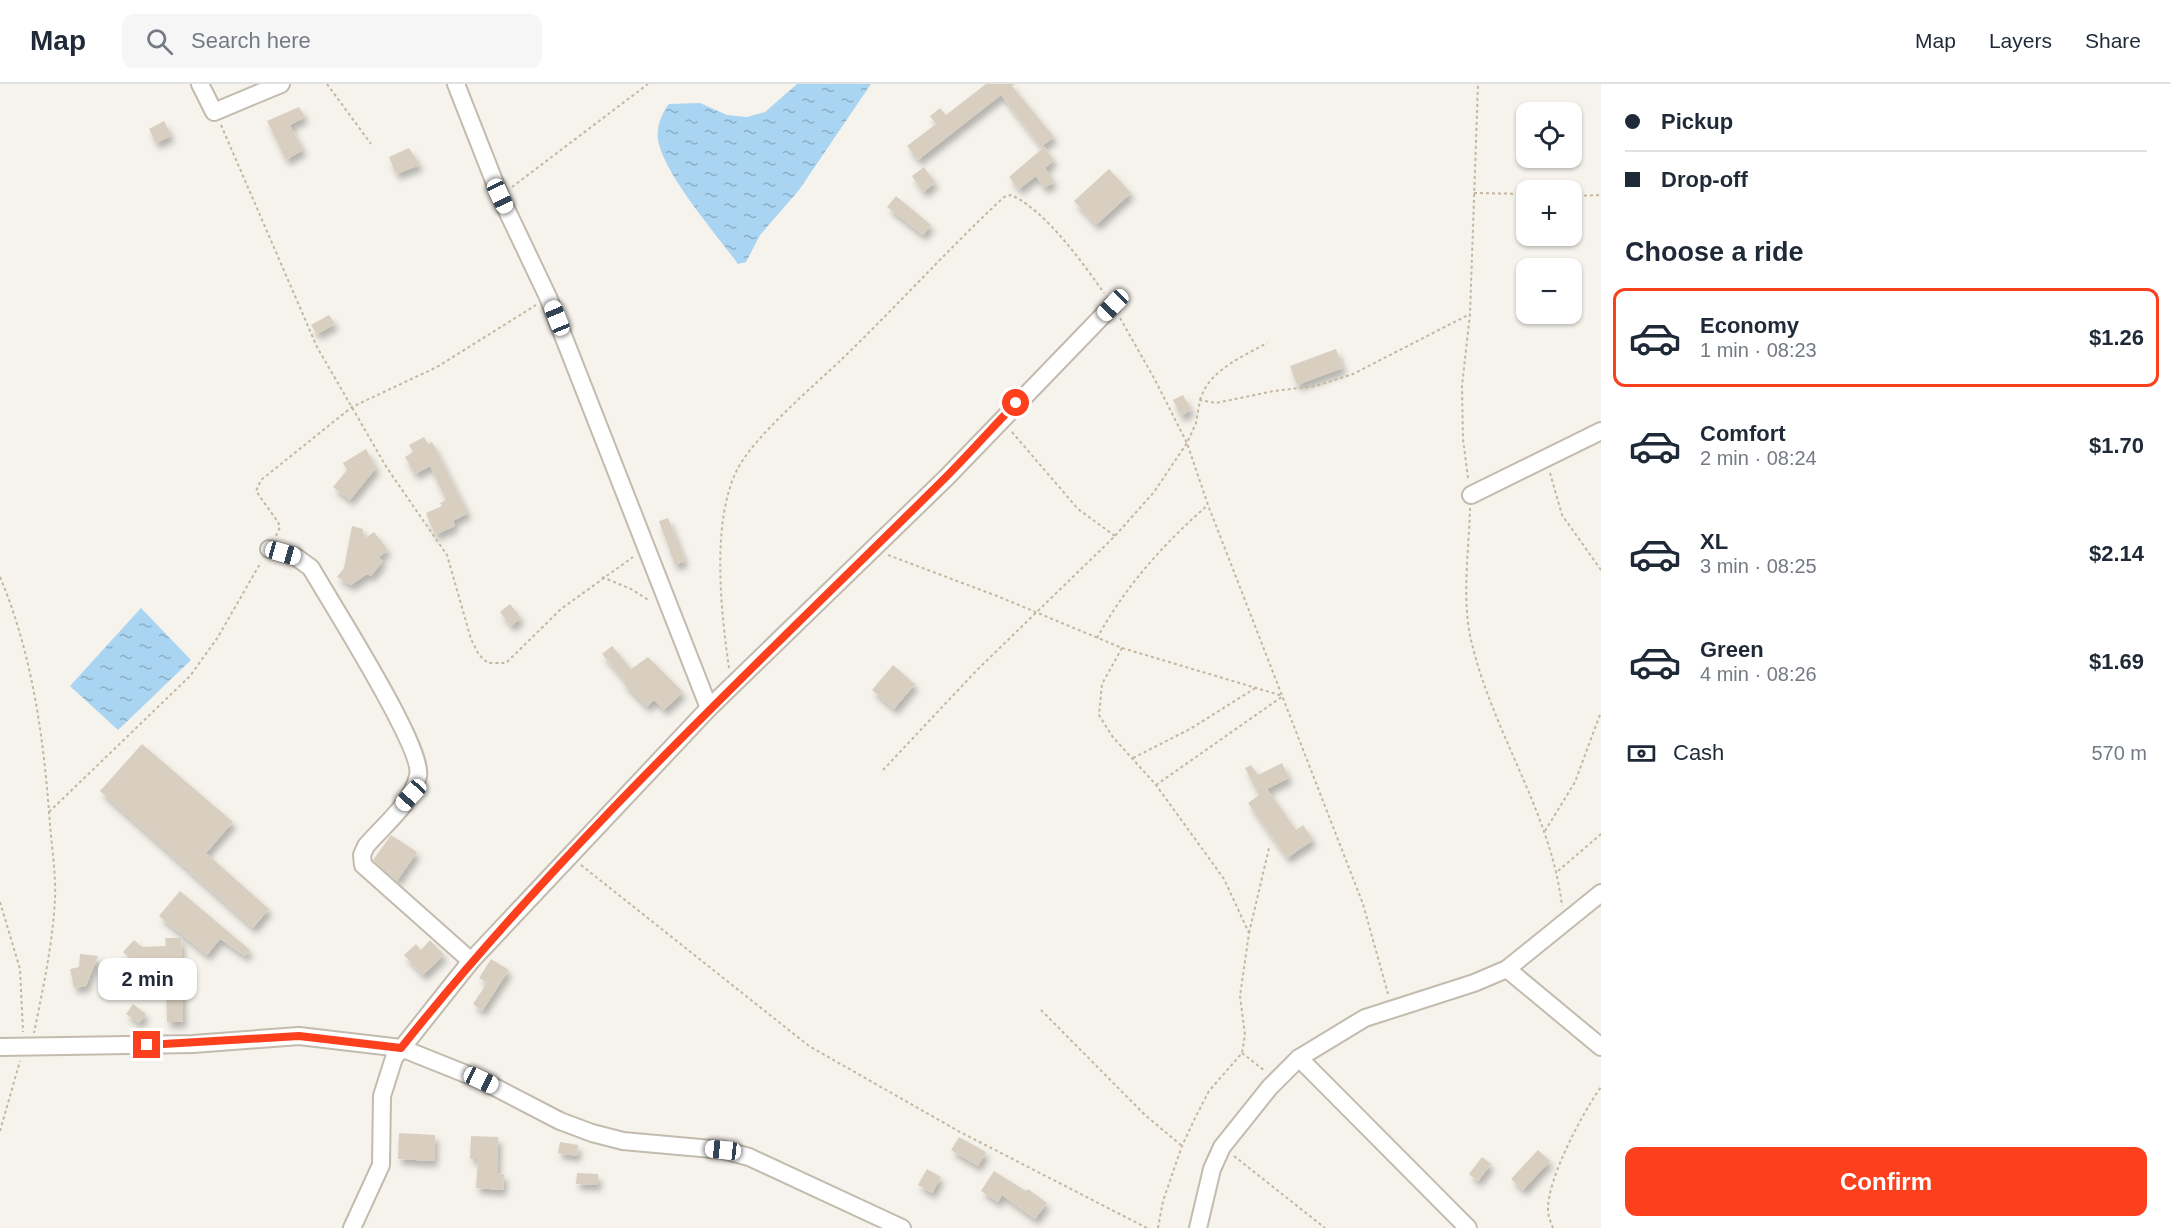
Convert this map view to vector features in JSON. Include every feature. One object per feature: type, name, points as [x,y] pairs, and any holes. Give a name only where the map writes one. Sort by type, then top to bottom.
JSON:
[{"type":"street","points":[[200,84],[214,112],[281,84]]},
{"type":"street","points":[[456,84],[500,196],[548,297],[709,708]]},
{"type":"street","points":[[352,1228],[381,1165],[382,1096],[386,1077],[401,1048],[471,961],[568,855],[709,708],[873,549],[1113,305]]},
{"type":"street","points":[[1471,495],[1601,432]]},
{"type":"street","points":[[269,549],[296,557],[310,568],[387,699],[416,756],[419,774],[411,795],[366,846],[362,855],[363,865],[471,961]]},
{"type":"street","points":[[1198,1228],[1212,1169],[1222,1147],[1270,1087],[1299,1058],[1365,1018],[1474,983],[1507,969],[1564,920],[1601,893]]},
{"type":"street","points":[[1507,969],[1601,1047]]},
{"type":"street","points":[[0,1047],[193,1044],[299,1036],[401,1048],[481,1080],[560,1121],[592,1133],[623,1141],[723,1150],[749,1156],[902,1228]]},
{"type":"street","points":[[1299,1058],[1468,1228]]},
{"type":"path","points":[[327,84],[371,144]]},
{"type":"path","points":[[500,196],[648,84]]},
{"type":"path","points":[[1478,84],[1470,314],[1462,386],[1463,439],[1471,495],[1468,605],[1471,643],[1497,718],[1545,831],[1558,871],[1564,920]]},
{"type":"path","points":[[214,112],[237,157],[290,290],[317,347],[387,468],[447,555],[471,639],[479,655],[488,663],[506,663],[561,609],[602,577],[646,548]]},
{"type":"path","points":[[1474,193],[1516,194]]},
{"type":"path","points":[[732,686],[722,613],[720,537],[737,470],[763,436],[881,321],[955,243],[1004,197],[1011,195],[1026,204],[1078,256],[1113,305],[1187,443],[1208,505],[1283,696],[1309,771],[1363,904],[1392,1010]]},
{"type":"path","points":[[1582,196],[1601,195]]},
{"type":"path","points":[[49,812],[190,676],[218,637],[280,527],[256,491],[257,485],[352,407],[437,367],[548,297]]},
{"type":"path","points":[[1200,400],[1216,403],[1326,383],[1353,374],[1470,314]]},
{"type":"path","points":[[883,770],[935,713],[1115,536],[1154,492],[1187,443],[1196,423],[1204,389],[1222,369],[1267,343]]},
{"type":"path","points":[[1000,419],[1078,509],[1115,536]]},
{"type":"path","points":[[1547,458],[1562,515],[1601,570]]},
{"type":"path","points":[[1097,638],[1109,616],[1145,568],[1176,532],[1208,505]]},
{"type":"path","points":[[873,549],[1037,612],[1122,648],[1283,696]]},
{"type":"path","points":[[0,577],[10,600],[39,709],[55,896],[52,935],[27,1047],[0,1131]]},
{"type":"path","points":[[602,577],[631,589],[654,604]]},
{"type":"path","points":[[1122,648],[1102,684],[1099,716],[1112,736],[1156,785],[1224,879],[1249,933]]},
{"type":"path","points":[[1133,758],[1190,729],[1257,687]]},
{"type":"path","points":[[1156,785],[1283,696]]},
{"type":"path","points":[[1545,831],[1575,782],[1601,712]]},
{"type":"path","points":[[1558,871],[1601,834]]},
{"type":"path","points":[[1158,1228],[1163,1201],[1182,1146],[1209,1091],[1242,1053],[1245,1035],[1240,996],[1249,933],[1269,848]]},
{"type":"path","points":[[568,855],[809,1046],[960,1132],[1147,1228]]},
{"type":"path","points":[[0,902],[20,969],[27,1047]]},
{"type":"path","points":[[1041,1010],[1145,1115],[1182,1146]]},
{"type":"path","points":[[1242,1053],[1267,1073],[1270,1087]]},
{"type":"path","points":[[1553,1228],[1548,1211],[1555,1181],[1581,1117],[1601,1087]]},
{"type":"path","points":[[1222,1147],[1261,1174],[1325,1228]]},
{"type":"water","points":[[797,84],[871,84],[799,190],[760,235],[746,262],[738,264],[669,168],[658,139],[660,120],[669,104],[700,103],[727,115],[747,117],[765,112]]},
{"type":"water","points":[[141,608],[191,660],[118,730],[70,686]]},
{"type":"building","points":[[986,84],[1015,84],[1012,86],[1054,137],[1041,147],[1001,95],[918,160],[907,146],[936,124],[930,116],[940,108],[946,115]]},
{"type":"building","points":[[299,107],[305,117],[290,125],[303,150],[286,160],[267,121]]},
{"type":"building","points":[[164,121],[171,136],[156,143],[149,129]]},
{"type":"building","points":[[1044,147],[1054,160],[1045,168],[1054,182],[1044,188],[1036,176],[1019,189],[1009,177]]},
{"type":"building","points":[[409,148],[420,165],[396,174],[389,157]]},
{"type":"building","points":[[924,167],[935,183],[923,192],[912,176]]},
{"type":"building","points":[[1109,169],[1131,193],[1096,225],[1074,201]]},
{"type":"building","points":[[896,196],[931,225],[923,235],[887,207]]},
{"type":"building","points":[[329,315],[335,324],[317,334],[311,325]]},
{"type":"building","points":[[1336,349],[1343,368],[1297,385],[1290,366]]},
{"type":"building","points":[[1183,395],[1191,410],[1181,416],[1173,400]]},
{"type":"building","points":[[424,437],[428,444],[432,442],[468,513],[453,521],[455,526],[435,535],[426,513],[442,506],[440,503],[446,500],[430,466],[415,474],[405,457],[413,452],[409,445]]},
{"type":"building","points":[[366,449],[376,468],[350,500],[333,487],[347,470],[343,463]]},
{"type":"building","points":[[668,518],[685,561],[675,565],[659,521]]},
{"type":"building","points":[[352,526],[363,529],[364,539],[374,532],[388,550],[379,557],[383,561],[371,576],[367,574],[351,585],[337,577],[344,568]]},
{"type":"building","points":[[510,604],[521,618],[511,626],[500,612]]},
{"type":"building","points":[[612,646],[631,669],[648,657],[683,692],[664,710],[654,700],[647,707],[623,683],[625,681],[602,654]]},
{"type":"building","points":[[893,665],[915,684],[894,709],[872,690]]},
{"type":"building","points":[[142,744],[233,822],[206,853],[269,909],[253,928],[100,791]]},
{"type":"building","points":[[1282,763],[1289,778],[1267,789],[1296,830],[1303,825],[1313,840],[1287,858],[1248,803],[1259,795],[1245,768],[1251,765],[1258,775]]},
{"type":"building","points":[[391,835],[417,852],[397,881],[373,860]]},
{"type":"building","points":[[180,891],[250,950],[245,956],[220,939],[207,955],[159,916]]},
{"type":"building","points":[[165,938],[181,938],[183,1022],[167,1022],[166,986],[164,989],[137,991],[135,963],[123,952],[134,940],[142,947],[166,946]]},
{"type":"building","points":[[430,940],[444,955],[423,975],[404,955],[416,944],[421,950]]},
{"type":"building","points":[[80,954],[98,956],[86,986],[74,988],[70,969],[79,967]]},
{"type":"building","points":[[491,959],[509,970],[482,1011],[473,1004],[487,983],[479,978]]},
{"type":"building","points":[[133,1004],[146,1014],[139,1023],[126,1014]]},
{"type":"building","points":[[399,1133],[435,1135],[434,1161],[398,1159]]},
{"type":"building","points":[[471,1136],[498,1137],[497,1173],[504,1174],[503,1190],[476,1188],[478,1159],[470,1159]]},
{"type":"building","points":[[959,1137],[986,1152],[978,1166],[951,1150]]},
{"type":"building","points":[[560,1142],[578,1145],[577,1156],[558,1153]]},
{"type":"building","points":[[1538,1150],[1550,1161],[1523,1190],[1511,1179]]},
{"type":"building","points":[[1482,1157],[1491,1164],[1478,1181],[1469,1174]]},
{"type":"building","points":[[927,1169],[941,1177],[932,1193],[918,1185]]},
{"type":"building","points":[[994,1171],[1026,1191],[1028,1189],[1047,1203],[1035,1219],[1002,1195],[998,1202],[981,1191]]},
{"type":"building","points":[[577,1173],[598,1174],[598,1185],[576,1184]]},
{"type":"route","points":[[147,1045],[299,1036],[401,1048],[471,961],[568,855],[709,708],[947,477],[1016,403]]}]
